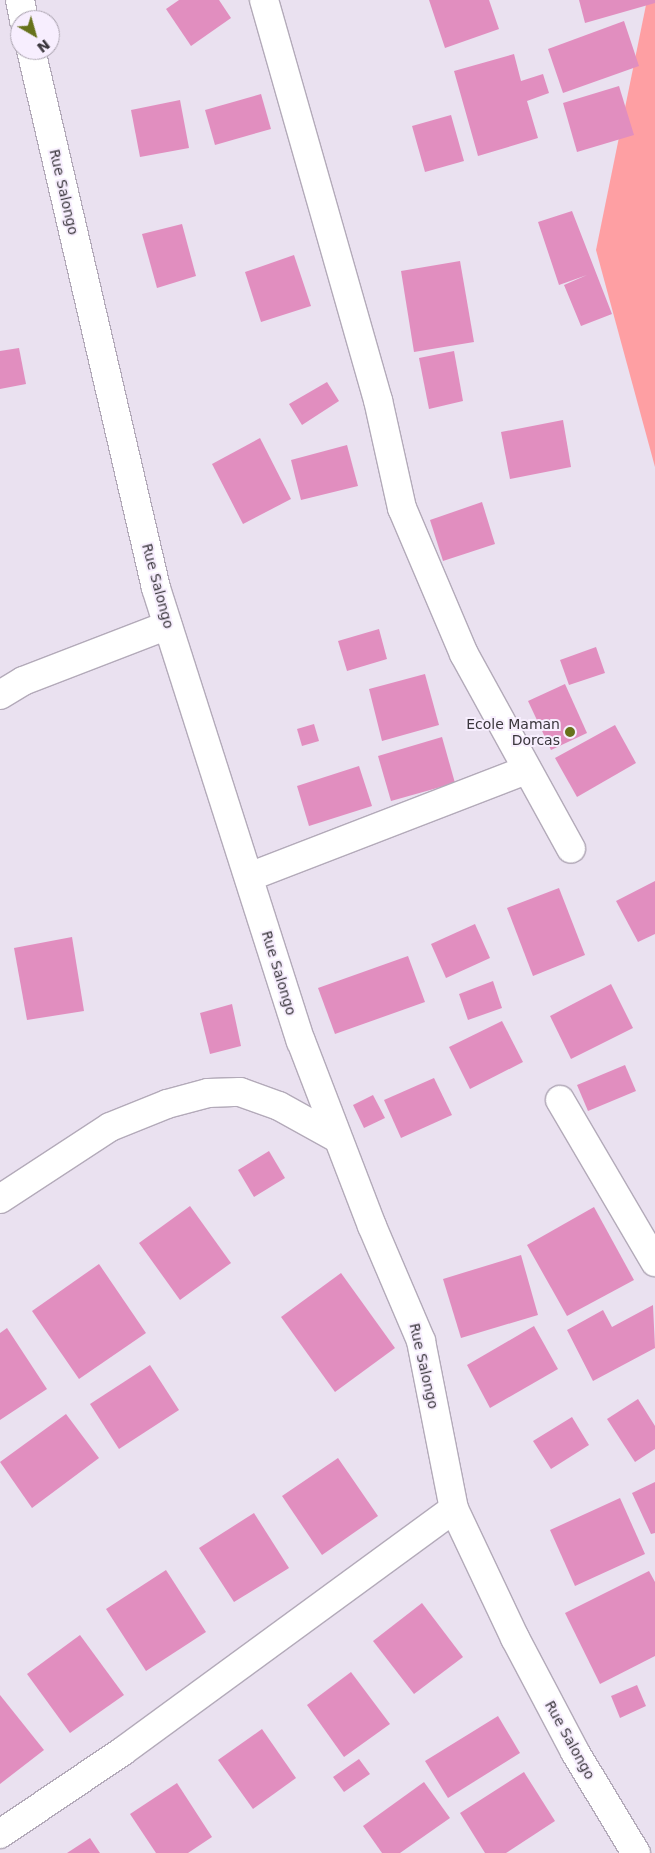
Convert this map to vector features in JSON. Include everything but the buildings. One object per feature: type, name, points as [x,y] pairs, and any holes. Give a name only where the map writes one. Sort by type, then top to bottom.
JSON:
[{"type":"street","points":[[264,0],[378,400],[402,508],[464,654],[570,849]]},
{"type":"street","name":"Rue Salongo","points":[[33,60],[156,588],[301,1041],[337,1138],[422,1341],[454,1509],[515,1638],[575,1752],[636,1853]]},
{"type":"street","points":[[0,695],[23,681],[168,625]]},
{"type":"street","points":[[249,877],[526,770]]},
{"type":"street","points":[[0,1199],[110,1127],[167,1104],[208,1092],[240,1092],[279,1106],[337,1138]]},
{"type":"street","points":[[560,1100],[655,1262]]},
{"type":"street","points":[[0,1834],[123,1751],[454,1509]]},
{"type":"shaded area","points":[[647,0],[655,0],[655,467],[596,250]]},
{"type":"place","name":"Ecole Maman Dorcas","points":[[570,732]]}]
